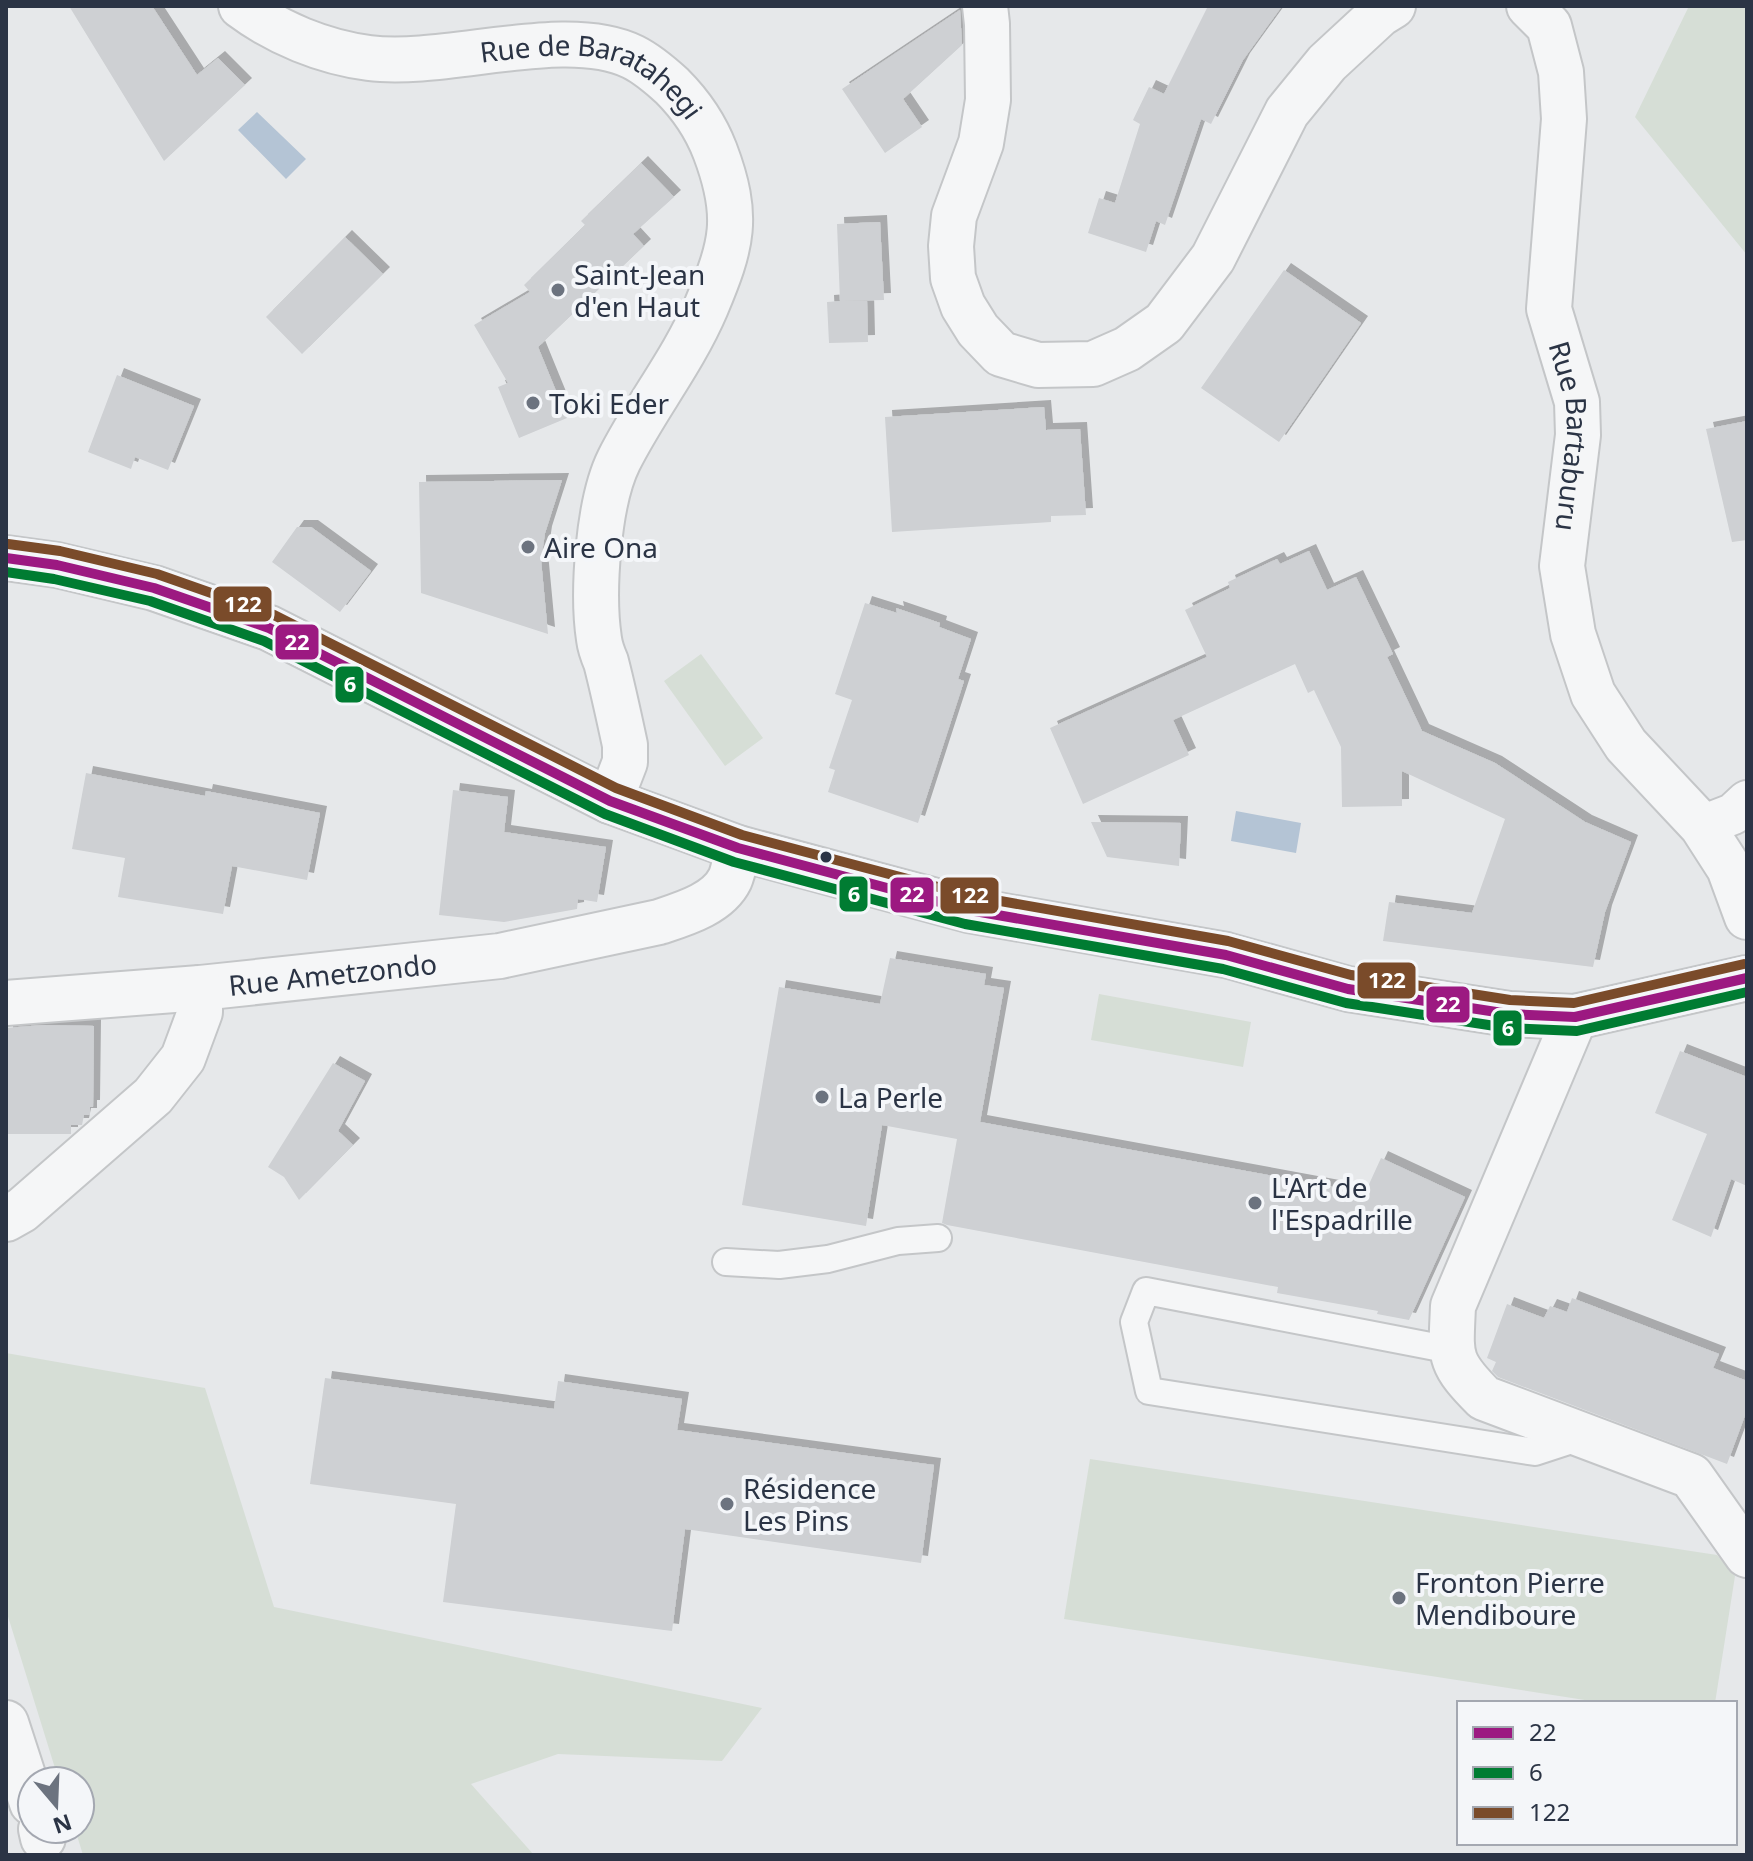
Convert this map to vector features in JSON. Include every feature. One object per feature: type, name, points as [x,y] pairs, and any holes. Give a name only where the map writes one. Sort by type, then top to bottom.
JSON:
[{"type":"street","name":"Rue de Baratahegi","points":[[241,6],[291,35],[328,49],[369,58],[408,60],[570,44],[602,47],[632,56],[659,73],[685,98],[707,130],[730,197],[731,226],[725,262],[697,327],[617,464],[597,552],[599,640],[625,745],[625,762],[610,801]]},
{"type":"street","points":[[985,6],[986,114],[981,143],[954,216],[951,246],[953,278],[963,306],[978,330],[1001,354],[1038,365],[1093,364],[1127,349],[1164,323],[1213,258],[1287,112],[1327,63],[1380,14],[1393,6]]},
{"type":"street","name":"Rue Bartaburu","points":[[1529,6],[1549,26],[1561,72],[1564,119],[1549,309],[1577,402],[1578,435],[1562,566],[1573,634],[1593,694],[1626,745],[1702,826],[1729,868],[1747,917]]},
{"type":"street","points":[[6,558],[57,565],[154,588],[269,628],[610,801],[738,848],[969,910],[1226,955],[1348,989],[1509,1014],[1575,1017],[1747,978]]},
{"type":"street","points":[[1702,826],[1733,814],[1747,801]]},
{"type":"street","name":"Rue Ametzondo","points":[[6,1219],[22,1210],[153,1096],[183,1058],[200,1012],[200,988],[500,956],[659,922],[712,899],[729,881],[738,848]]},
{"type":"street","points":[[6,1003],[200,988]]},
{"type":"street","points":[[1575,1017],[1453,1306],[1451,1350],[1460,1374],[1484,1398],[1691,1476],[1747,1555]]},
{"type":"street","points":[[6,1723],[20,1765]]},
{"type":"lane","points":[[726,1262],[779,1265],[828,1259],[898,1241],[938,1238]]},
{"type":"lane","points":[[1451,1350],[1146,1291],[1134,1322],[1149,1391],[1535,1452],[1585,1436]]},
{"type":"shaded area","points":[[1689,6],[1747,6],[1747,255],[1635,117]]},
{"type":"shaded area","points":[[701,654],[763,738],[725,766],[664,681]]},
{"type":"shaded area","points":[[1099,994],[1251,1022],[1243,1067],[1091,1040]]},
{"type":"shaded area","points":[[6,1353],[205,1388],[274,1607],[762,1708],[722,1761],[558,1754],[471,1784],[534,1855],[83,1855],[80,1845],[96,1845],[96,1765],[54,1765],[6,1610]]},
{"type":"shaded area","name":"Fronton Pierre Mendiboure","points":[[1090,1459],[1717,1555],[1735,1576],[1715,1701],[1591,1701],[1064,1619]]},
{"type":"water","points":[[257,112],[306,159],[286,179],[238,130]]},
{"type":"water","points":[[1236,811],[1301,823],[1296,853],[1231,841]]},
{"type":"building","points":[[69,6],[152,6],[197,75],[218,58],[245,85],[164,161]]},
{"type":"building","points":[[1208,6],[1282,6],[1243,60],[1211,124],[1201,119],[1165,225],[1156,221],[1146,252],[1088,233],[1099,198],[1115,203],[1140,124],[1133,120],[1149,87],[1164,94]]},
{"type":"building","points":[[960,10],[962,45],[903,99],[922,127],[885,153],[842,89]]},
{"type":"building","points":[[641,163],[674,197],[633,234],[644,246],[538,347],[567,418],[519,438],[498,387],[508,383],[474,325],[530,292],[524,285],[585,225],[581,221]]},
{"type":"building","points":[[880,222],[884,300],[845,301],[867,301],[868,342],[829,343],[827,302],[840,301],[837,224]]},
{"type":"building","points":[[345,237],[383,274],[302,354],[266,317]]},
{"type":"building","points":[[1284,270],[1361,323],[1279,442],[1201,388]]},
{"type":"building","points":[[117,375],[194,406],[168,470],[135,457],[131,469],[88,452]]},
{"type":"building","points":[[1044,407],[1046,430],[1080,429],[1086,515],[1051,516],[1051,522],[892,532],[885,417]]},
{"type":"building","points":[[1747,421],[1747,540],[1732,542],[1706,429]]},
{"type":"building","points":[[562,480],[545,533],[541,560],[548,634],[421,593],[419,482]]},
{"type":"building","points":[[297,527],[311,527],[371,571],[340,612],[272,562]]},
{"type":"building","points":[[1309,551],[1327,590],[1356,577],[1393,654],[1387,657],[1422,731],[1495,763],[1585,822],[1631,842],[1605,912],[1593,967],[1383,941],[1389,902],[1472,913],[1505,819],[1402,771],[1402,806],[1342,807],[1341,747],[1314,690],[1308,693],[1295,664],[1173,720],[1189,755],[1083,804],[1050,728],[1207,657],[1185,610],[1230,588],[1228,582],[1277,559],[1280,564]]},
{"type":"building","points":[[865,603],[897,613],[896,608],[940,623],[939,627],[971,639],[958,679],[964,681],[918,823],[828,792],[835,770],[829,768],[852,700],[835,694]]},
{"type":"building","points":[[86,773],[205,796],[206,791],[320,813],[307,880],[232,866],[223,914],[118,897],[125,858],[72,849]]},
{"type":"building","points":[[453,790],[508,797],[504,832],[606,847],[597,902],[578,899],[577,909],[504,922],[439,915]]},
{"type":"building","points":[[1091,822],[1181,823],[1179,866],[1107,857]]},
{"type":"building","points":[[890,958],[986,974],[984,985],[1004,988],[980,1122],[1365,1193],[1381,1158],[1465,1197],[1409,1320],[1377,1314],[1378,1311],[1277,1293],[1278,1287],[947,1225],[942,1223],[957,1139],[882,1125],[866,1226],[742,1205],[779,987],[880,1004]]},
{"type":"building","points":[[94,1026],[93,1107],[90,1107],[90,1115],[84,1115],[82,1125],[71,1125],[71,1134],[6,1134],[6,1028]]},
{"type":"building","points":[[1680,1051],[1747,1077],[1747,1186],[1731,1179],[1711,1237],[1672,1220],[1707,1134],[1655,1113]]},
{"type":"building","points":[[333,1063],[365,1081],[338,1131],[353,1145],[299,1200],[284,1177],[268,1167]]},
{"type":"building","points":[[1572,1298],[1719,1354],[1713,1368],[1747,1381],[1747,1410],[1727,1464],[1498,1377],[1492,1371],[1496,1362],[1487,1358],[1507,1304],[1544,1318],[1550,1306],[1567,1312]]},
{"type":"building","name":"Résidence Les Pins","points":[[325,1378],[554,1409],[558,1381],[682,1399],[677,1430],[934,1465],[921,1563],[685,1529],[672,1631],[443,1602],[456,1504],[310,1484]]},
{"type":"transit line","name":"122","points":[[8,544],[60,551],[157,574],[274,615],[616,788],[742,835],[972,896],[1228,941],[1351,975],[1510,1000],[1574,1003],[1744,964]]},
{"type":"transit line","name":"22","points":[[6,558],[57,565],[154,588],[269,628],[610,801],[738,848],[969,910],[1226,955],[1348,989],[1509,1014],[1575,1017],[1747,978]]},
{"type":"transit line","name":"6","points":[[6,572],[54,579],[150,601],[264,641],[605,814],[734,862],[965,924],[1223,969],[1346,1003],[1508,1028],[1577,1031],[1747,992]]},
{"type":"place","name":"Saint-Jean d'en Haut","points":[[558,290]]},
{"type":"place","name":"Toki Eder","points":[[533,403]]},
{"type":"place","name":"Aire Ona","points":[[528,547]]},
{"type":"place","name":"La Perle","points":[[822,1097]]},
{"type":"place","name":"L'Art de l'Espadrille","points":[[1255,1203]]},
{"type":"place","name":"Résidence Les Pins","points":[[727,1504]]},
{"type":"place","name":"Fronton Pierre Mendiboure","points":[[1399,1598]]}]
